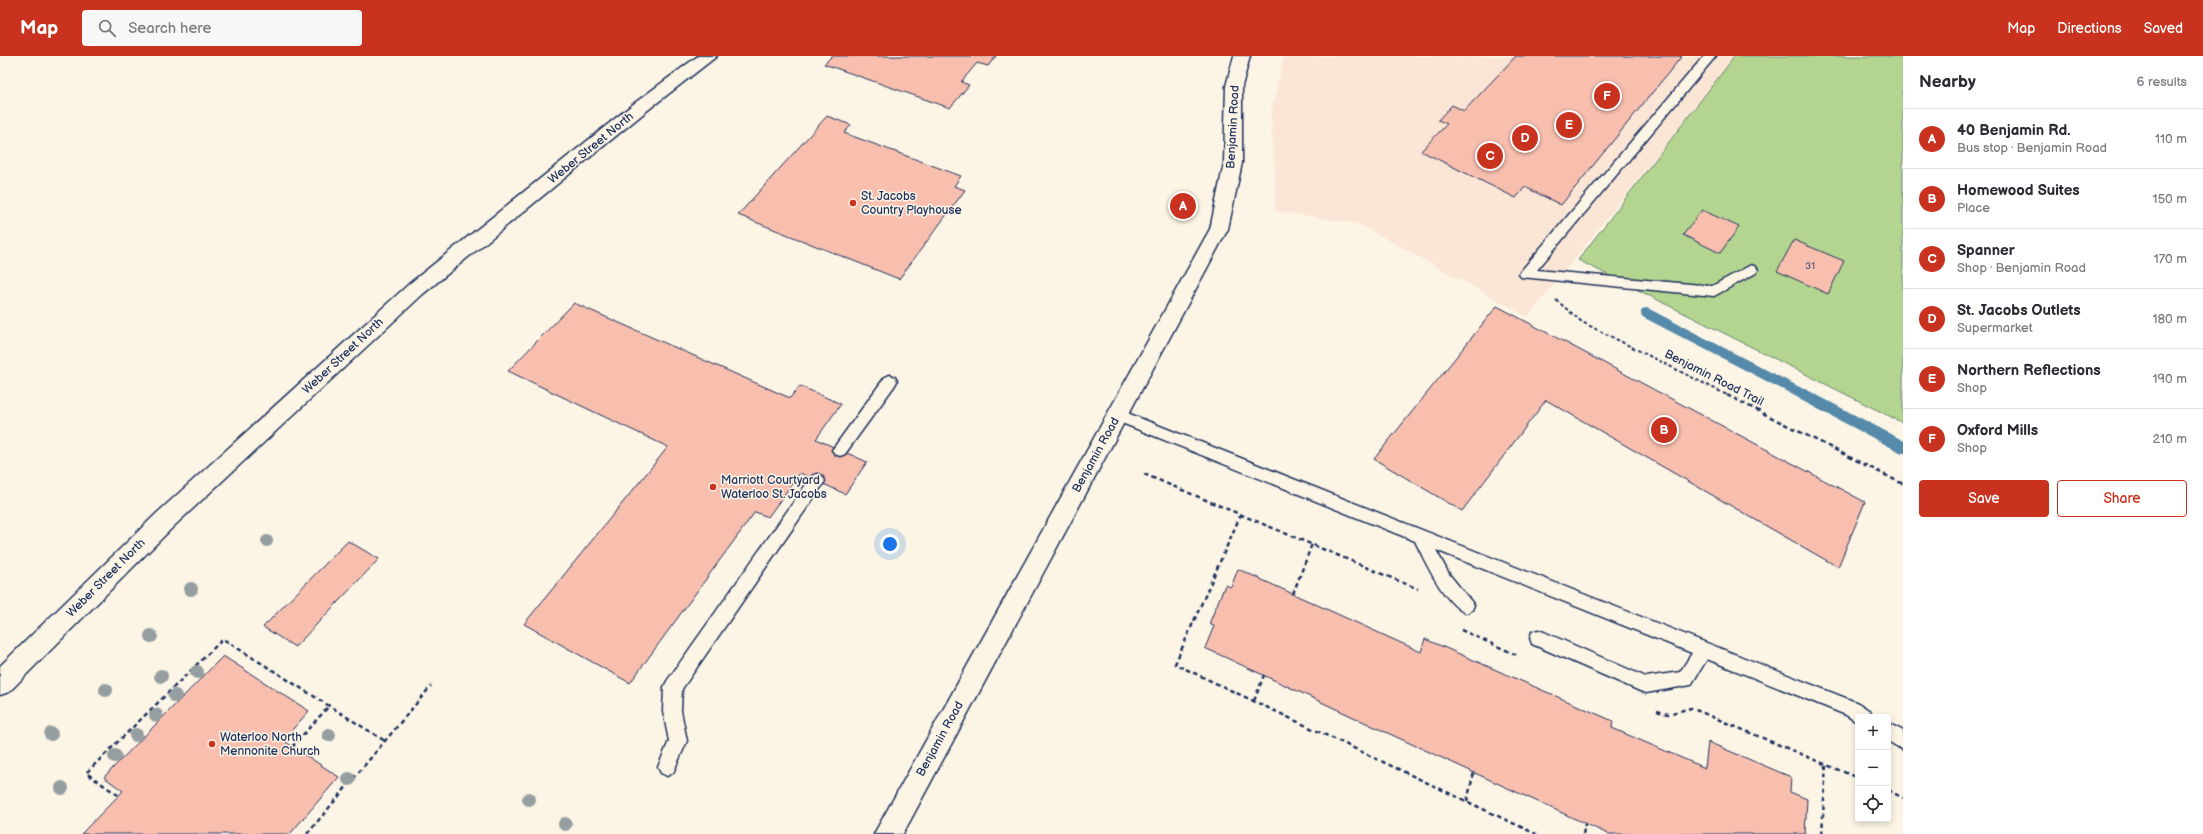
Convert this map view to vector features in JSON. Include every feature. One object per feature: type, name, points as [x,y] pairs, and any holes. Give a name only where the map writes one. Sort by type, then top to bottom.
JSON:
[{"type":"street","name":"Weber Street North","points":[[0,683],[165,520],[416,289],[638,110],[709,56]]},
{"type":"street","name":"Benjamin Road","points":[[888,834],[1218,229],[1234,163],[1234,86],[1242,56]]},
{"type":"lane","points":[[1526,274],[1710,56]]},
{"type":"lane","points":[[1526,274],[1714,291],[1752,270]]},
{"type":"lane","points":[[840,450],[890,381]]},
{"type":"lane","points":[[1117,415],[1852,709],[1860,714]]},
{"type":"lane","points":[[667,767],[678,741],[672,711],[674,687],[817,481]]},
{"type":"lane","points":[[1420,536],[1443,579],[1466,605]]},
{"type":"lane","points":[[1538,638],[1646,685],[1685,679],[1703,650]]},
{"type":"lane","points":[[1891,733],[1903,740]]},
{"type":"path","name":"Benjamin Road Trail","points":[[1526,274],[1582,322],[1903,484]]},
{"type":"path","points":[[1144,474],[1424,592]]},
{"type":"path","points":[[1241,514],[1175,664],[1536,834]]},
{"type":"path","points":[[1293,594],[1312,544]]},
{"type":"path","points":[[1454,627],[1525,658]]},
{"type":"path","points":[[118,796],[86,773],[223,639],[385,741]]},
{"type":"path","points":[[1254,701],[1264,675]]},
{"type":"path","points":[[307,834],[431,686]]},
{"type":"path","points":[[292,747],[329,706]]},
{"type":"path","points":[[1653,711],[1668,714],[1691,708],[1855,777]]},
{"type":"path","points":[[1822,834],[1826,764]]},
{"type":"path","points":[[1467,801],[1474,772]]},
{"type":"path","points":[[1891,792],[1903,798]]},
{"type":"path","points":[[1583,834],[1585,824]]},
{"type":"shaded area","points":[[1284,56],[1736,56],[1528,317],[1359,224],[1275,211],[1275,175],[1271,114]]},
{"type":"green space","points":[[1735,56],[1903,56],[1903,423],[1578,260]]},
{"type":"building","points":[[832,56],[996,56],[988,66],[977,63],[961,82],[969,85],[950,108],[824,64]]},
{"type":"building","points":[[1516,56],[1682,56],[1561,205],[1525,187],[1516,198],[1421,151],[1447,124],[1438,120],[1452,105],[1464,111]]},
{"type":"building","name":"St. Jacobs Country Playhouse","points":[[827,116],[851,125],[844,133],[961,176],[954,186],[965,190],[899,279],[738,215]]},
{"type":"building","points":[[1702,210],[1739,227],[1720,253],[1683,235]]},
{"type":"building","points":[[1794,240],[1844,261],[1828,294],[1777,271]]},
{"type":"building","name":"Marriott Courtyard Waterloo St. Jacobs","points":[[574,303],[790,398],[800,386],[841,404],[816,439],[867,462],[845,494],[800,473],[768,517],[755,512],[630,683],[524,624],[668,447],[508,371]]},
{"type":"building","points":[[1497,306],[1865,502],[1838,567],[1546,400],[1462,511],[1374,459]]},
{"type":"building","points":[[348,541],[379,559],[295,647],[263,627]]},
{"type":"building","points":[[1238,569],[1421,652],[1425,639],[1613,721],[1612,728],[1705,768],[1708,742],[1791,777],[1790,792],[1807,799],[1805,834],[1608,834],[1205,648],[1214,626],[1209,624],[1225,585],[1231,587]]},
{"type":"building","name":"Waterloo North Mennonite Church","points":[[223,656],[309,711],[283,740],[339,777],[290,834],[81,834],[123,791],[104,777]]},
{"type":"waterway","points":[[1646,313],[1806,396]]},
{"type":"waterway","points":[[1804,395],[1903,447]]},
{"type":"place","name":"Oxford Mills","points":[[1607,96]]},
{"type":"place","name":"Northern Reflections","points":[[1569,125]]},
{"type":"place","name":"St. Jacobs Outlets","points":[[1525,138]]},
{"type":"place","name":"Spanner","points":[[1490,156]]},
{"type":"place","name":"St. Jacobs Country Playhouse","points":[[853,203]]},
{"type":"place","name":"40 Benjamin Rd.","points":[[1183,206]]},
{"type":"place","name":"Homewood Suites","points":[[1664,430]]},
{"type":"place","name":"Marriott Courtyard Waterloo St. Jacobs","points":[[713,487]]},
{"type":"place","name":"Waterloo North Mennonite Church","points":[[212,744]]}]
